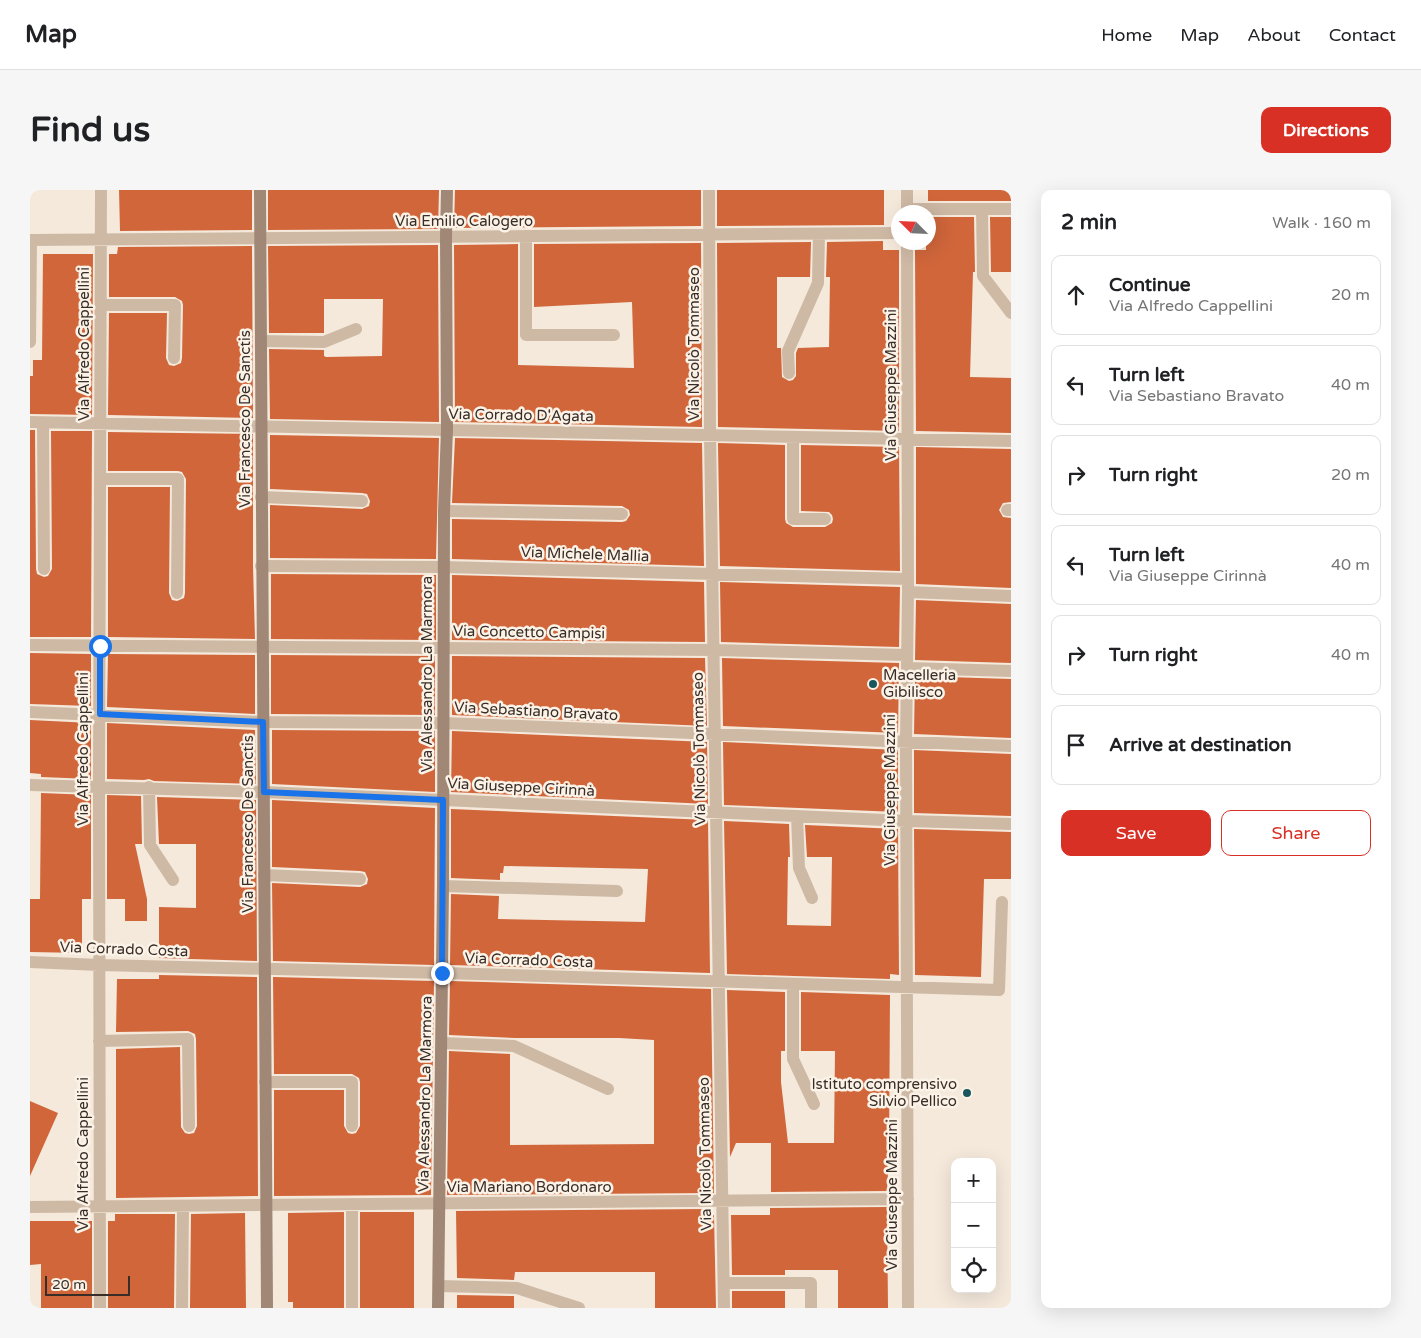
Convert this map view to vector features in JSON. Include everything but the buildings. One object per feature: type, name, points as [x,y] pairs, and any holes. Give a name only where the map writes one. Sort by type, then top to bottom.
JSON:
[{"type":"street","name":"Via Alfredo Cappellini","points":[[100,1308],[101,190]]},
{"type":"street","name":"Via Francesco De Sanctis","points":[[260,190],[267,1308]]},
{"type":"street","name":"Via Alessandro La Marmora","points":[[438,1308],[442,1043],[444,511],[447,429],[447,190]]},
{"type":"street","name":"Via Nicolò Tommaseo","points":[[709,190],[710,435],[724,1308]]},
{"type":"street","points":[[907,190],[907,205]]},
{"type":"street","points":[[982,209],[983,276],[1011,313]]},
{"type":"street","points":[[936,210],[1011,209]]},
{"type":"street","name":"Via Emilio Calogero","points":[[30,240],[891,233]]},
{"type":"street","points":[[788,373],[788,351],[818,283],[819,234]]},
{"type":"street","points":[[526,236],[526,335],[614,335]]},
{"type":"street","points":[[30,240],[30,342]]},
{"type":"street","name":"Via Giuseppe Mazzini","points":[[907,250],[908,1308]]},
{"type":"street","points":[[101,305],[174,305],[174,358]]},
{"type":"street","points":[[261,341],[324,342],[356,329]]},
{"type":"street","name":"Via Corrado D'Agata","points":[[30,422],[1011,441]]},
{"type":"street","points":[[43,423],[44,569]]},
{"type":"street","points":[[792,437],[792,519],[825,519]]},
{"type":"street","points":[[100,479],[178,479],[177,593]]},
{"type":"street","points":[[261,497],[362,501]]},
{"type":"street","points":[[444,511],[622,514]]},
{"type":"street","name":"Via Michele Mallia","points":[[261,566],[444,567],[712,574],[908,585],[1011,596]]},
{"type":"street","name":"Via Concetto Campisi","points":[[30,645],[714,650],[907,661],[1011,671]]},
{"type":"street","name":"Via Sebastiano Bravato","points":[[30,712],[263,722],[444,724],[1011,746]]},
{"type":"street","name":"Via Giuseppe Cirinnà","points":[[30,785],[264,792],[1011,824]]},
{"type":"street","points":[[149,788],[150,845],[173,880]]},
{"type":"street","points":[[798,816],[799,868],[812,898]]},
{"type":"street","points":[[264,874],[360,879]]},
{"type":"street","points":[[443,886],[616,891]]},
{"type":"street","name":"Via Corrado Costa","points":[[30,962],[999,990],[1002,902]]},
{"type":"street","points":[[793,984],[792,1059],[814,1104]]},
{"type":"street","points":[[99,1041],[188,1039],[189,1126]]},
{"type":"street","points":[[442,1043],[514,1046],[608,1089]]},
{"type":"street","points":[[265,1082],[352,1082],[352,1126]]},
{"type":"street","name":"Via Mariano Bordonaro","points":[[30,1207],[908,1200]]},
{"type":"street","points":[[352,1204],[352,1308]]},
{"type":"street","points":[[182,1308],[183,1206]]},
{"type":"street","points":[[724,1283],[811,1283],[810,1308]]},
{"type":"street","points":[[439,1286],[517,1288],[579,1308]]},
{"type":"place","name":"Macelleria Gibilisco","points":[[873,684]]},
{"type":"place","name":"Istituto comprensivo Silvio Pellico","points":[[967,1093]]},
{"type":"route","points":[[100,646],[100,714],[263,722],[264,792],[443,800],[442,973]]}]
